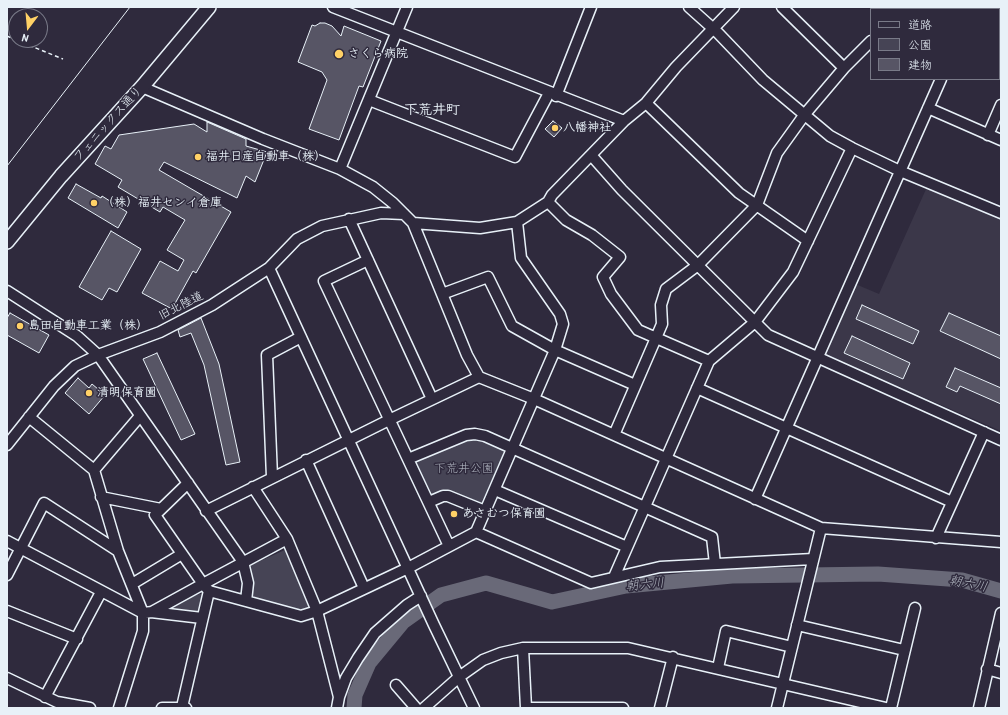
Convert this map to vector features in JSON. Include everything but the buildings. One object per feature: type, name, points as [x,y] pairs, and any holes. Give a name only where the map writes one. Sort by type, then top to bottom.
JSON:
[{"type":"main road","name":"フェニックス通り","points":[[7,242],[61,176],[142,87],[209,7]]},
{"type":"street","points":[[333,7],[624,121]]},
{"type":"street","points":[[340,169],[407,7]]},
{"type":"street","points":[[368,100],[515,157],[553,94],[591,7]]},
{"type":"street","points":[[689,7],[763,80],[830,136],[900,171],[1001,213]]},
{"type":"street","points":[[413,223],[480,228],[516,222],[548,202],[624,121],[646,103],[676,67],[734,7]]},
{"type":"street","points":[[782,7],[844,68]]},
{"type":"street","points":[[614,436],[662,324],[661,305],[666,289],[698,266],[757,205],[777,152],[805,114],[844,68],[870,41]]},
{"type":"street","points":[[755,499],[941,80]]},
{"type":"street","points":[[142,87],[263,139],[340,169],[373,187],[413,223],[467,355],[480,377],[534,399],[821,528],[1001,542]]},
{"type":"street","points":[[646,103],[739,193],[808,241]]},
{"type":"street","points":[[988,135],[1001,105]]},
{"type":"street","points":[[928,108],[1001,140]]},
{"type":"street","points":[[614,577],[709,361],[755,322],[793,272],[852,148]]},
{"type":"street","points":[[591,155],[622,190],[768,335],[1001,440]]},
{"type":"street","points":[[548,202],[566,220],[592,235],[620,258],[603,277],[608,289],[638,330],[709,361]]},
{"type":"street","name":"旧北陸道","points":[[7,445],[54,386],[75,366],[98,355],[160,332],[212,305],[269,268],[297,239],[322,226],[381,213],[404,214]]},
{"type":"street","points":[[349,219],[432,399]]},
{"type":"street","points":[[188,483],[155,515],[206,588],[301,616],[408,568],[476,532],[556,350],[563,324],[560,314],[521,258],[516,222]]},
{"type":"street","points":[[368,260],[324,281],[449,546]]},
{"type":"street","points":[[269,268],[434,625],[474,708]]},
{"type":"street","points":[[442,294],[488,277],[512,326],[556,350],[635,385]]},
{"type":"street","points":[[7,291],[77,336],[98,355],[243,562],[248,583],[246,601]]},
{"type":"street","points":[[272,478],[267,355],[301,338]]},
{"type":"street","points":[[206,511],[306,460],[480,377]]},
{"type":"street","points":[[697,388],[952,502]]},
{"type":"street","points":[[30,416],[94,470],[118,550],[146,613],[119,708]]},
{"type":"street","points":[[94,470],[140,416]]},
{"type":"street","points":[[936,538],[984,432]]},
{"type":"street","points":[[408,459],[466,435],[475,434],[485,436],[712,537],[715,564]]},
{"type":"street","points":[[306,460],[364,588]]},
{"type":"street","points":[[253,487],[287,539],[317,610],[339,697]]},
{"type":"street","points":[[494,490],[627,547]]},
{"type":"street","points":[[101,496],[161,509]]},
{"type":"street","points":[[429,502],[443,496],[448,496],[485,511]]},
{"type":"street","points":[[7,575],[44,503],[118,550]]},
{"type":"street","points":[[777,708],[821,528]]},
{"type":"street","points":[[476,532],[591,583],[660,567],[813,561]]},
{"type":"street","points":[[146,613],[206,588],[243,562],[287,539]]},
{"type":"street","points":[[7,541],[101,592],[146,613],[202,618]]},
{"type":"street","points":[[132,584],[182,554]]},
{"type":"street","points":[[162,708],[184,708],[202,618],[206,588]]},
{"type":"street","points":[[45,697],[101,592]]},
{"type":"street","points":[[337,708],[339,697],[346,678],[375,633],[407,605],[422,598]]},
{"type":"street","points":[[892,708],[904,650],[915,608]]},
{"type":"street","points":[[7,611],[77,639]]},
{"type":"street","points":[[979,708],[1001,613]]},
{"type":"street","points":[[797,624],[904,650]]},
{"type":"street","points":[[718,668],[726,631],[792,647]]},
{"type":"street","points":[[523,648],[526,708],[623,708]]},
{"type":"street","points":[[424,708],[459,677],[483,660],[501,653],[523,648],[628,648],[673,657],[886,708]]},
{"type":"street","points":[[660,708],[673,657]]},
{"type":"street","points":[[987,670],[1001,673]]},
{"type":"street","points":[[7,678],[57,702],[90,708]]},
{"type":"street","points":[[396,685],[416,708]]},
{"type":"path","points":[[35,48],[64,60]]},
{"type":"shaded area","points":[[927,187],[1001,219],[1001,431],[824,354],[853,283],[879,294]]},
{"type":"green space","name":"下荒井公園","points":[[468,437],[479,437],[506,448],[479,508],[433,496],[414,459]]},
{"type":"green space","points":[[287,549],[309,608],[297,610],[253,599],[251,565]]},
{"type":"green space","points":[[204,593],[199,613],[159,610],[182,599]]},
{"type":"waterway","name":"朝六川","points":[[354,708],[355,695],[369,663],[403,622],[441,595],[486,583],[552,602],[626,586],[732,576],[878,574],[962,580],[1001,591]]},
{"type":"tram line","points":[[7,166],[130,7]]},
{"type":"place","name":"さくら病院","points":[[339,54]]},
{"type":"place","name":"八幡神社","points":[[555,128]]},
{"type":"place","name":"福井日産自動車（株）","points":[[198,157]]},
{"type":"place","name":"（株）福井センイ倉庫","points":[[94,203]]},
{"type":"place","name":"島田自動車工業（株）","points":[[20,326]]},
{"type":"place","name":"清明保育園","points":[[89,393]]},
{"type":"place","name":"あさむつ保育園","points":[[454,514]]},
{"type":"district","name":"下荒井町","points":[[432,110]]}]
